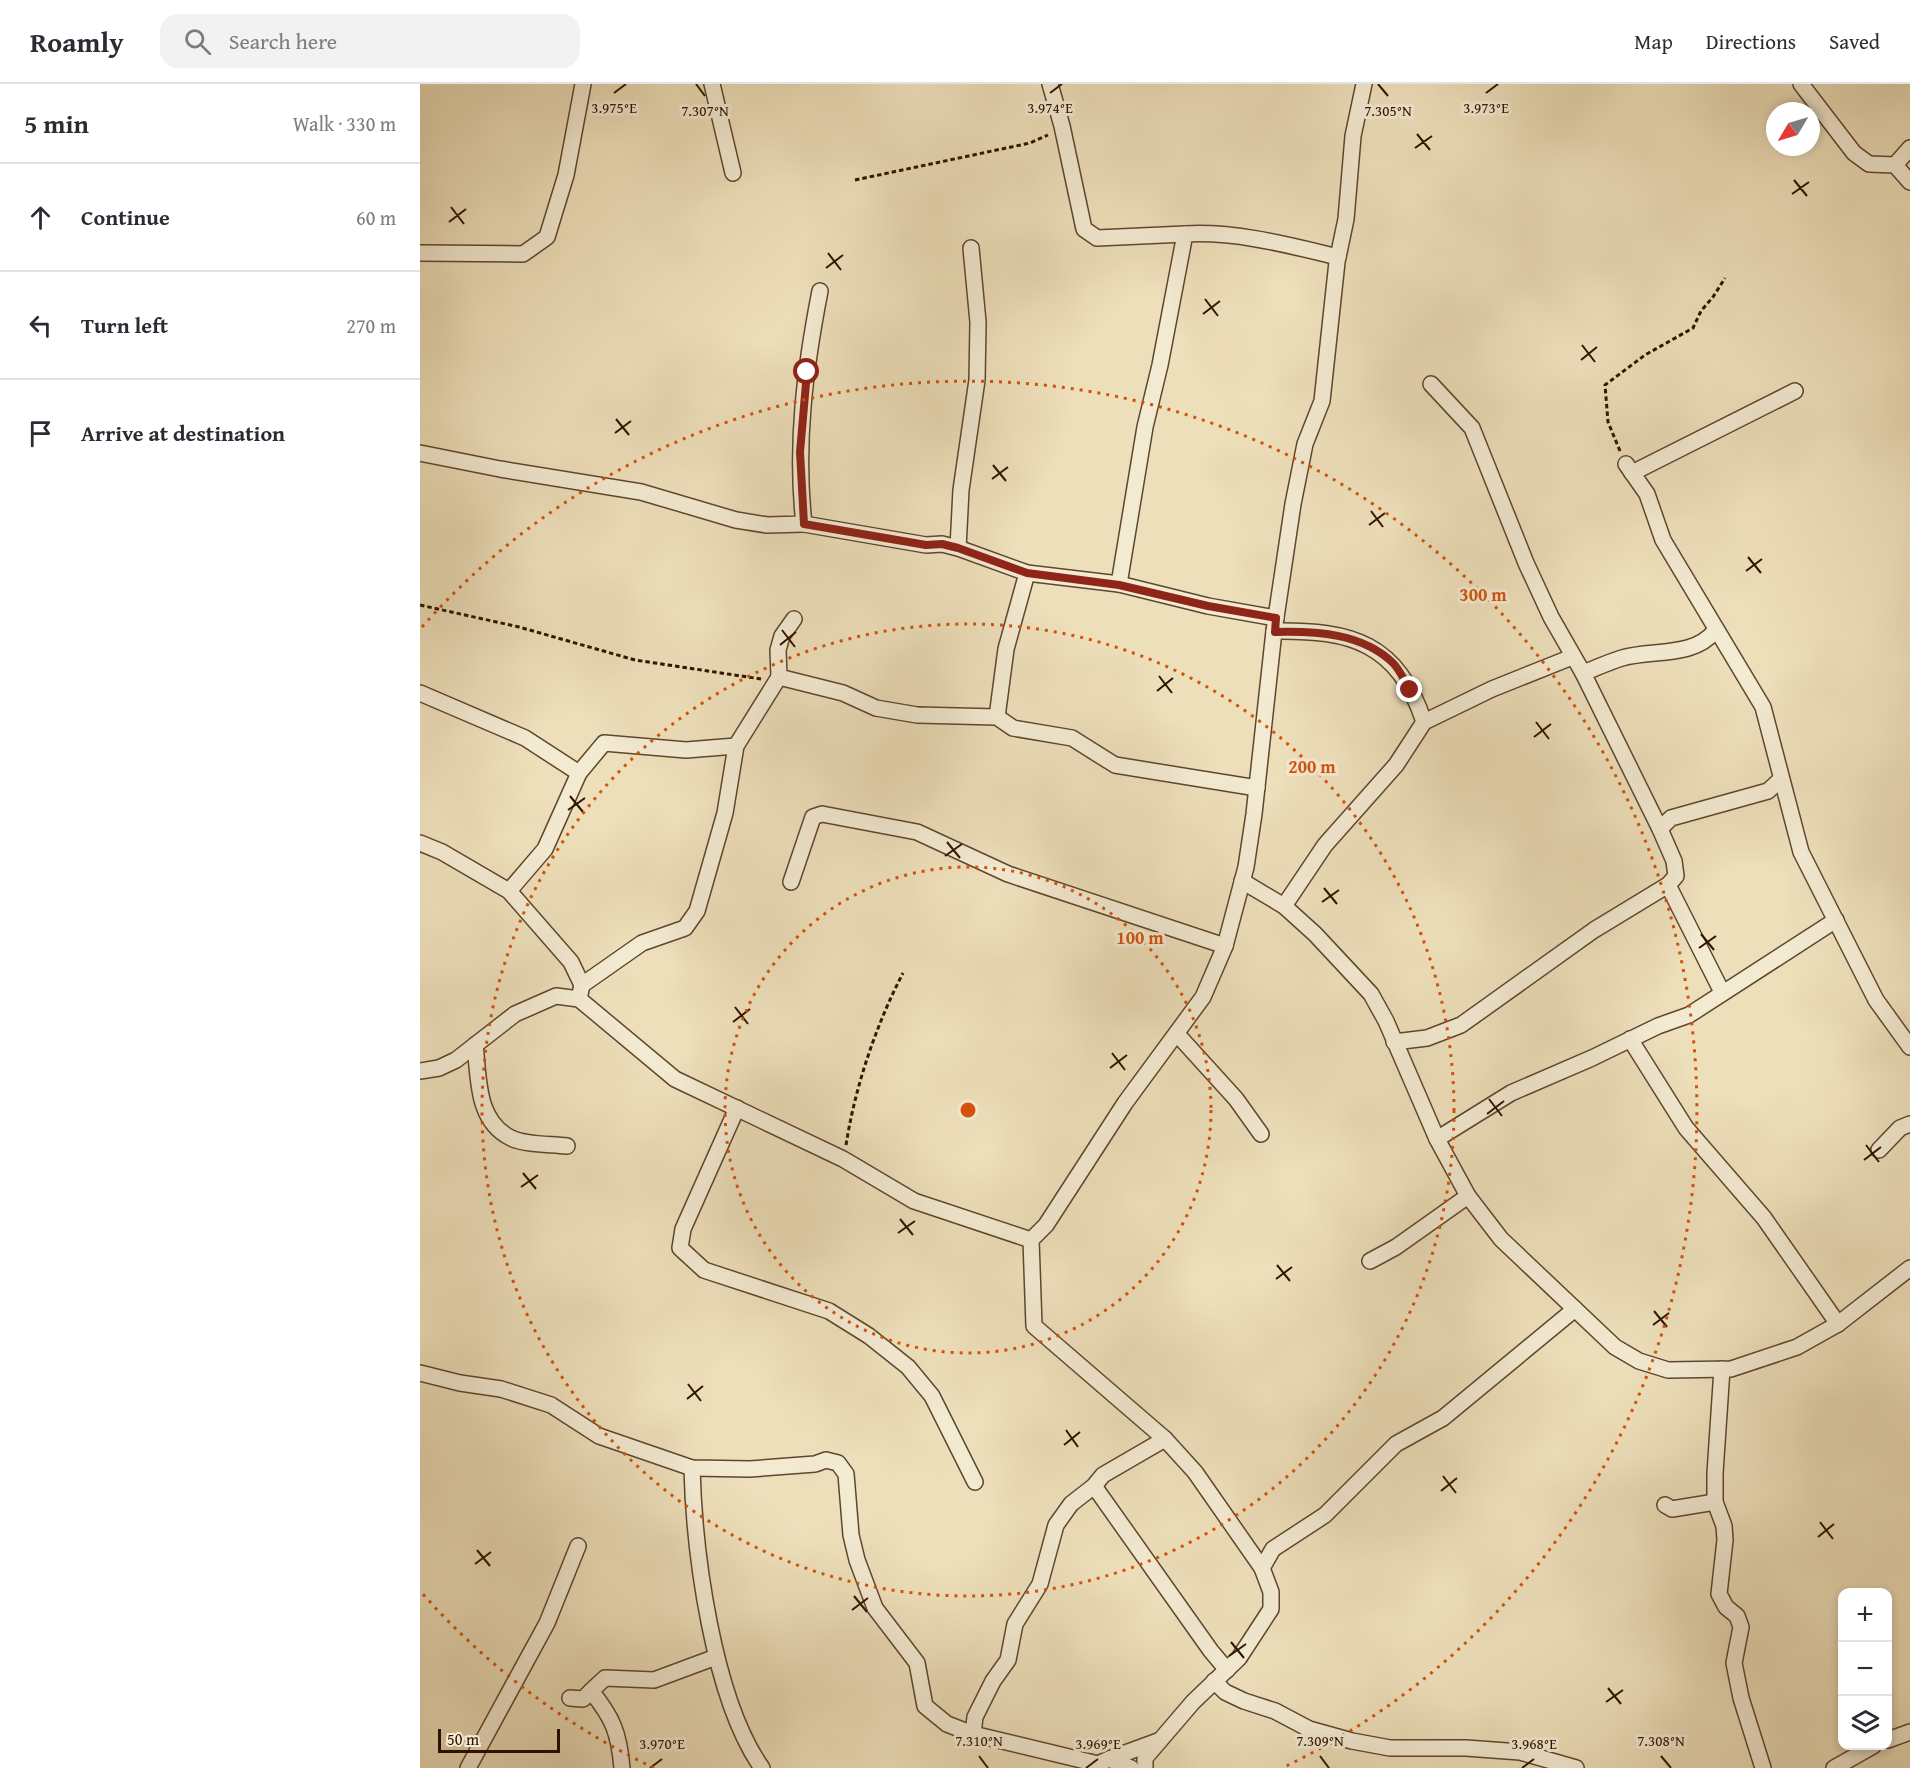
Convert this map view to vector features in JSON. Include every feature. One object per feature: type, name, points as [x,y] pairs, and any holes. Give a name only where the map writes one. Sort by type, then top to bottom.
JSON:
[{"type":"street","points":[[420,254],[523,254],[547,237],[566,175],[583,84]]},
{"type":"street","points":[[712,84],[734,173]]},
{"type":"street","points":[[1050,84],[1062,126],[1084,229],[1097,238],[1202,233],[1270,241],[1338,257]]},
{"type":"street","points":[[1146,1768],[1145,1758],[1158,1741],[1239,1658],[1271,1609],[1271,1592],[1262,1568],[1195,1472],[1165,1439],[1034,1326],[1031,1240],[1046,1225],[1125,1103],[1203,997],[1225,945],[1242,881],[1257,788],[1275,625],[1293,504],[1305,444],[1322,401],[1338,257],[1346,219],[1353,136],[1364,84]]},
{"type":"street","points":[[1801,84],[1854,153],[1869,164],[1895,165],[1910,182]]},
{"type":"street","points":[[1895,165],[1910,148]]},
{"type":"street","points":[[1119,585],[1145,427],[1160,365],[1185,234]]},
{"type":"street","points":[[958,548],[961,490],[977,380],[978,322],[971,248]]},
{"type":"street","points":[[804,524],[800,452],[811,341],[820,291]]},
{"type":"street","points":[[1394,1041],[1427,1038],[1461,1025],[1594,930],[1668,885],[1676,876],[1676,868],[1660,829],[1526,563],[1472,428],[1431,384]]},
{"type":"street","points":[[1795,391],[1629,468],[1647,494],[1663,540],[1715,631],[1728,646],[1763,707],[1801,852],[1876,1000],[1910,1047]]},
{"type":"street","points":[[420,453],[500,469],[641,492],[736,520],[767,525],[804,524],[958,548],[1027,573],[1119,585],[1275,625],[1366,642],[1394,664],[1425,722]]},
{"type":"street","points":[[997,717],[1006,649],[1027,573]]},
{"type":"street","points":[[420,1071],[439,1068],[475,1045],[515,1014],[556,996],[581,992],[642,943],[685,928],[697,911],[725,813],[736,746],[778,677],[778,650],[782,636],[794,619]]},
{"type":"street","points":[[1583,673],[1624,657],[1693,647],[1706,642],[1715,631]]},
{"type":"street","points":[[1284,906],[1325,845],[1396,765],[1425,722],[1492,689],[1572,657]]},
{"type":"street","points":[[778,677],[843,693],[876,708],[917,715],[997,717],[1013,728],[1072,738],[1115,765],[1257,788]]},
{"type":"street","points":[[420,693],[525,738],[579,773]]},
{"type":"street","points":[[509,891],[545,849],[579,773],[604,743],[686,750],[736,746]]},
{"type":"street","points":[[1660,829],[1671,818],[1768,791],[1781,779]]},
{"type":"street","points":[[791,882],[813,817],[822,814],[917,832],[1008,874],[1225,945]]},
{"type":"street","points":[[420,843],[442,852],[509,891],[572,962],[581,992],[675,1080],[843,1159],[914,1201],[1031,1240]]},
{"type":"street","points":[[1242,881],[1284,906],[1315,934],[1371,994],[1437,1138],[1468,1196],[1501,1239],[1615,1347],[1639,1361],[1668,1370],[1731,1369],[1797,1347],[1838,1324],[1910,1268]]},
{"type":"street","points":[[1668,885],[1722,992]]},
{"type":"street","points":[[1437,1138],[1511,1093],[1689,1015],[1836,920]]},
{"type":"street","points":[[1177,1034],[1236,1099],[1261,1134]]},
{"type":"street","points":[[1630,1039],[1686,1128],[1764,1218],[1838,1324]]},
{"type":"street","points":[[475,1045],[483,1108],[495,1127],[512,1139],[567,1146]]},
{"type":"street","points":[[737,1108],[683,1229],[680,1248],[704,1270],[829,1311],[877,1342],[908,1367],[932,1396],[975,1482]]},
{"type":"street","points":[[1879,1150],[1900,1128],[1910,1124]]},
{"type":"street","points":[[1370,1261],[1396,1248],[1468,1196]]},
{"type":"street","points":[[1262,1568],[1273,1549],[1325,1515],[1396,1444],[1443,1418],[1575,1308]]},
{"type":"street","points":[[1722,1369],[1715,1502],[1724,1526],[1725,1540],[1719,1594],[1726,1607],[1737,1616],[1742,1627],[1734,1663],[1741,1698],[1763,1768]]},
{"type":"street","points":[[420,1373],[460,1383],[501,1389],[551,1405],[599,1436],[692,1468],[750,1469],[814,1464],[826,1460],[838,1463],[846,1474],[857,1560],[875,1608],[917,1663],[925,1706],[947,1724],[973,1734],[1098,1764],[1158,1741]]},
{"type":"street","points":[[973,1734],[975,1718],[993,1681],[1008,1659],[1015,1624],[1040,1584],[1056,1525],[1071,1504],[1094,1486],[1102,1474],[1165,1439]]},
{"type":"street","points":[[692,1468],[693,1512],[716,1657],[748,1749],[762,1768]]},
{"type":"street","points":[[1094,1486],[1120,1527],[1169,1589],[1210,1651],[1227,1670]]},
{"type":"street","points":[[1665,1505],[1672,1509],[1715,1502]]},
{"type":"street","points":[[468,1768],[547,1623],[578,1546]]},
{"type":"street","points":[[570,1698],[583,1699],[604,1678],[654,1680],[716,1657]]},
{"type":"street","points":[[1215,1681],[1225,1692],[1244,1701],[1275,1712],[1309,1729],[1352,1741],[1390,1748],[1467,1748],[1520,1752],[1576,1768]]},
{"type":"street","points":[[591,1691],[605,1708],[617,1730],[622,1768]]},
{"type":"street","points":[[1892,1738],[1910,1732]]},
{"type":"street","points":[[1834,1768],[1866,1750]]},
{"type":"street","points":[[1109,1759],[1131,1768]]},
{"type":"path","points":[[855,180],[1030,143],[1045,139],[1062,126]]},
{"type":"path","points":[[1629,468],[1608,422],[1605,385],[1645,355],[1693,328],[1701,311],[1725,278]]},
{"type":"path","points":[[420,605],[519,627],[635,660],[760,679],[778,677]]},
{"type":"path","points":[[843,1159],[855,1106],[871,1053],[885,1012],[903,973]]},
{"type":"route","points":[[807,372],[800,452],[804,524],[926,545],[942,544],[1027,573],[1119,585],[1208,606],[1276,618],[1275,632],[1299,631],[1327,634],[1366,642],[1394,664],[1410,690]]}]
